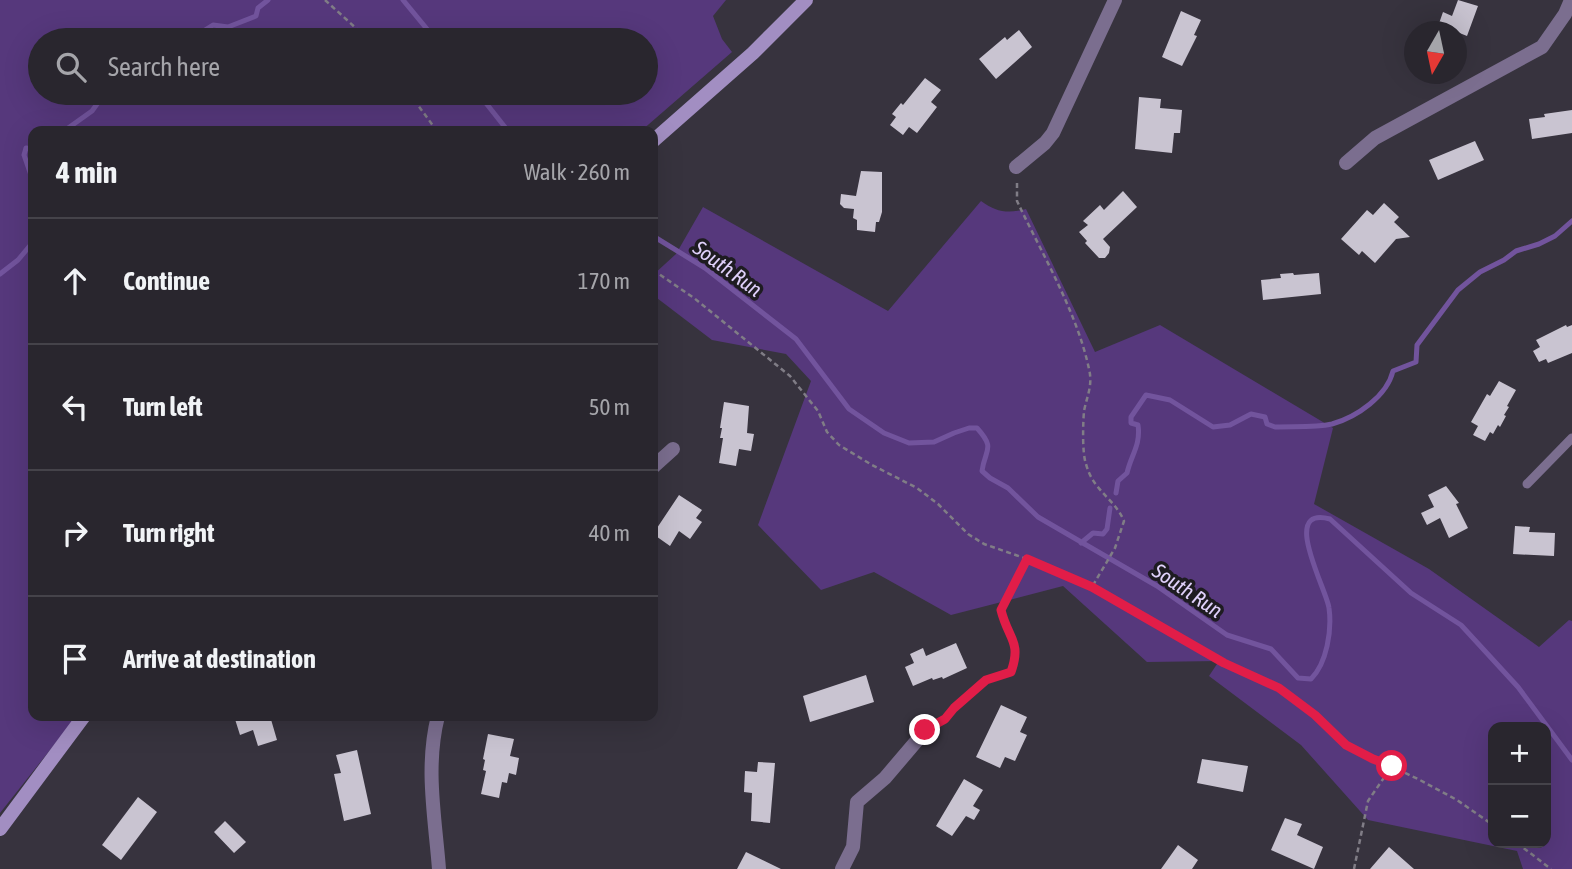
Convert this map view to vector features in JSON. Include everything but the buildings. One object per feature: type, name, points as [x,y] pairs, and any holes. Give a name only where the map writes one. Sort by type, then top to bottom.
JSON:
[{"type":"main road","points":[[658,137],[753,53],[806,0]]},
{"type":"main road","points":[[0,829],[80,721]]},
{"type":"street","points":[[1016,167],[1053,133],[1115,0]]},
{"type":"street","points":[[1346,163],[1375,138],[1542,47],[1566,14],[1571,0]]},
{"type":"street","points":[[658,462],[673,449]]},
{"type":"street","points":[[437,721],[431,754],[431,785],[439,869]]},
{"type":"street","points":[[842,869],[853,847],[857,802],[885,778],[925,730]]},
{"type":"lane","points":[[1527,484],[1572,438]]},
{"type":"path","points":[[325,0],[356,28]]},
{"type":"path","points":[[418,105],[433,126]]},
{"type":"path","points":[[1016,167],[1017,201],[1074,320],[1089,369],[1091,388],[1084,421],[1085,463],[1099,492],[1115,505],[1124,521],[1115,548],[1092,587]]},
{"type":"path","points":[[658,273],[694,298],[790,376],[818,411],[827,432],[839,445],[917,488],[976,539],[1092,587],[1224,663],[1279,688],[1315,715],[1346,745],[1457,800],[1488,822]]},
{"type":"path","points":[[925,730],[945,719],[986,680],[1011,672],[1016,657],[1016,645],[1005,627],[1001,610],[1027,559]]},
{"type":"path","points":[[1353,869],[1368,801],[1392,766]]},
{"type":"path","points":[[1524,848],[1551,869]]},
{"type":"shaded area","points":[[0,0],[726,0],[713,16],[722,39],[732,52],[647,126],[28,126],[28,721],[73,721],[0,813]]},
{"type":"shaded area","points":[[981,201],[1002,211],[1026,209],[1095,352],[1160,325],[1333,428],[1314,504],[1429,569],[1539,647],[1569,620],[1572,621],[1572,869],[1523,869],[1517,851],[1503,848],[1551,848],[1551,722],[1488,722],[1488,845],[1368,820],[1301,745],[1209,676],[1219,661],[1147,662],[1063,586],[951,615],[874,572],[821,590],[758,525],[811,381],[786,354],[712,340],[658,299],[658,270],[676,254],[703,207],[888,311]]},
{"type":"waterway","points":[[208,28],[213,25],[228,27],[256,16],[258,8],[268,0]]},
{"type":"waterway","name":"South Run","points":[[403,0],[426,28]]},
{"type":"waterway","points":[[71,126],[96,105]]},
{"type":"waterway","name":"South Run","points":[[487,105],[504,126]]},
{"type":"waterway","points":[[28,148],[24,155],[28,167]]},
{"type":"waterway","points":[[1116,493],[1118,481],[1127,473],[1138,438],[1138,425],[1131,423],[1131,417],[1146,395],[1170,400],[1213,427],[1230,425],[1251,414],[1265,417],[1267,424],[1275,427],[1318,426],[1342,421],[1361,411],[1378,397],[1393,371],[1416,362],[1417,345],[1458,290],[1480,272],[1516,251],[1555,236],[1572,221]]},
{"type":"waterway","name":"South Run","points":[[658,239],[705,268],[796,339],[849,409],[884,433],[909,443],[934,442],[969,428],[977,428],[988,445],[982,471],[1008,488],[1038,517],[1157,586],[1227,635],[1271,649],[1298,678],[1311,679],[1321,664],[1327,646],[1329,608],[1307,536],[1308,524],[1315,518],[1330,519],[1411,593],[1461,625],[1518,687],[1572,760]]},
{"type":"waterway","points":[[0,274],[28,248]]},
{"type":"waterway","points":[[1081,543],[1093,533],[1103,534],[1107,529],[1110,508]]},
{"type":"route","points":[[925,730],[945,719],[986,680],[1011,672],[1016,657],[1016,645],[1005,627],[1001,610],[1027,559],[1092,587],[1224,663],[1279,688],[1315,715],[1346,745],[1392,766]]}]
